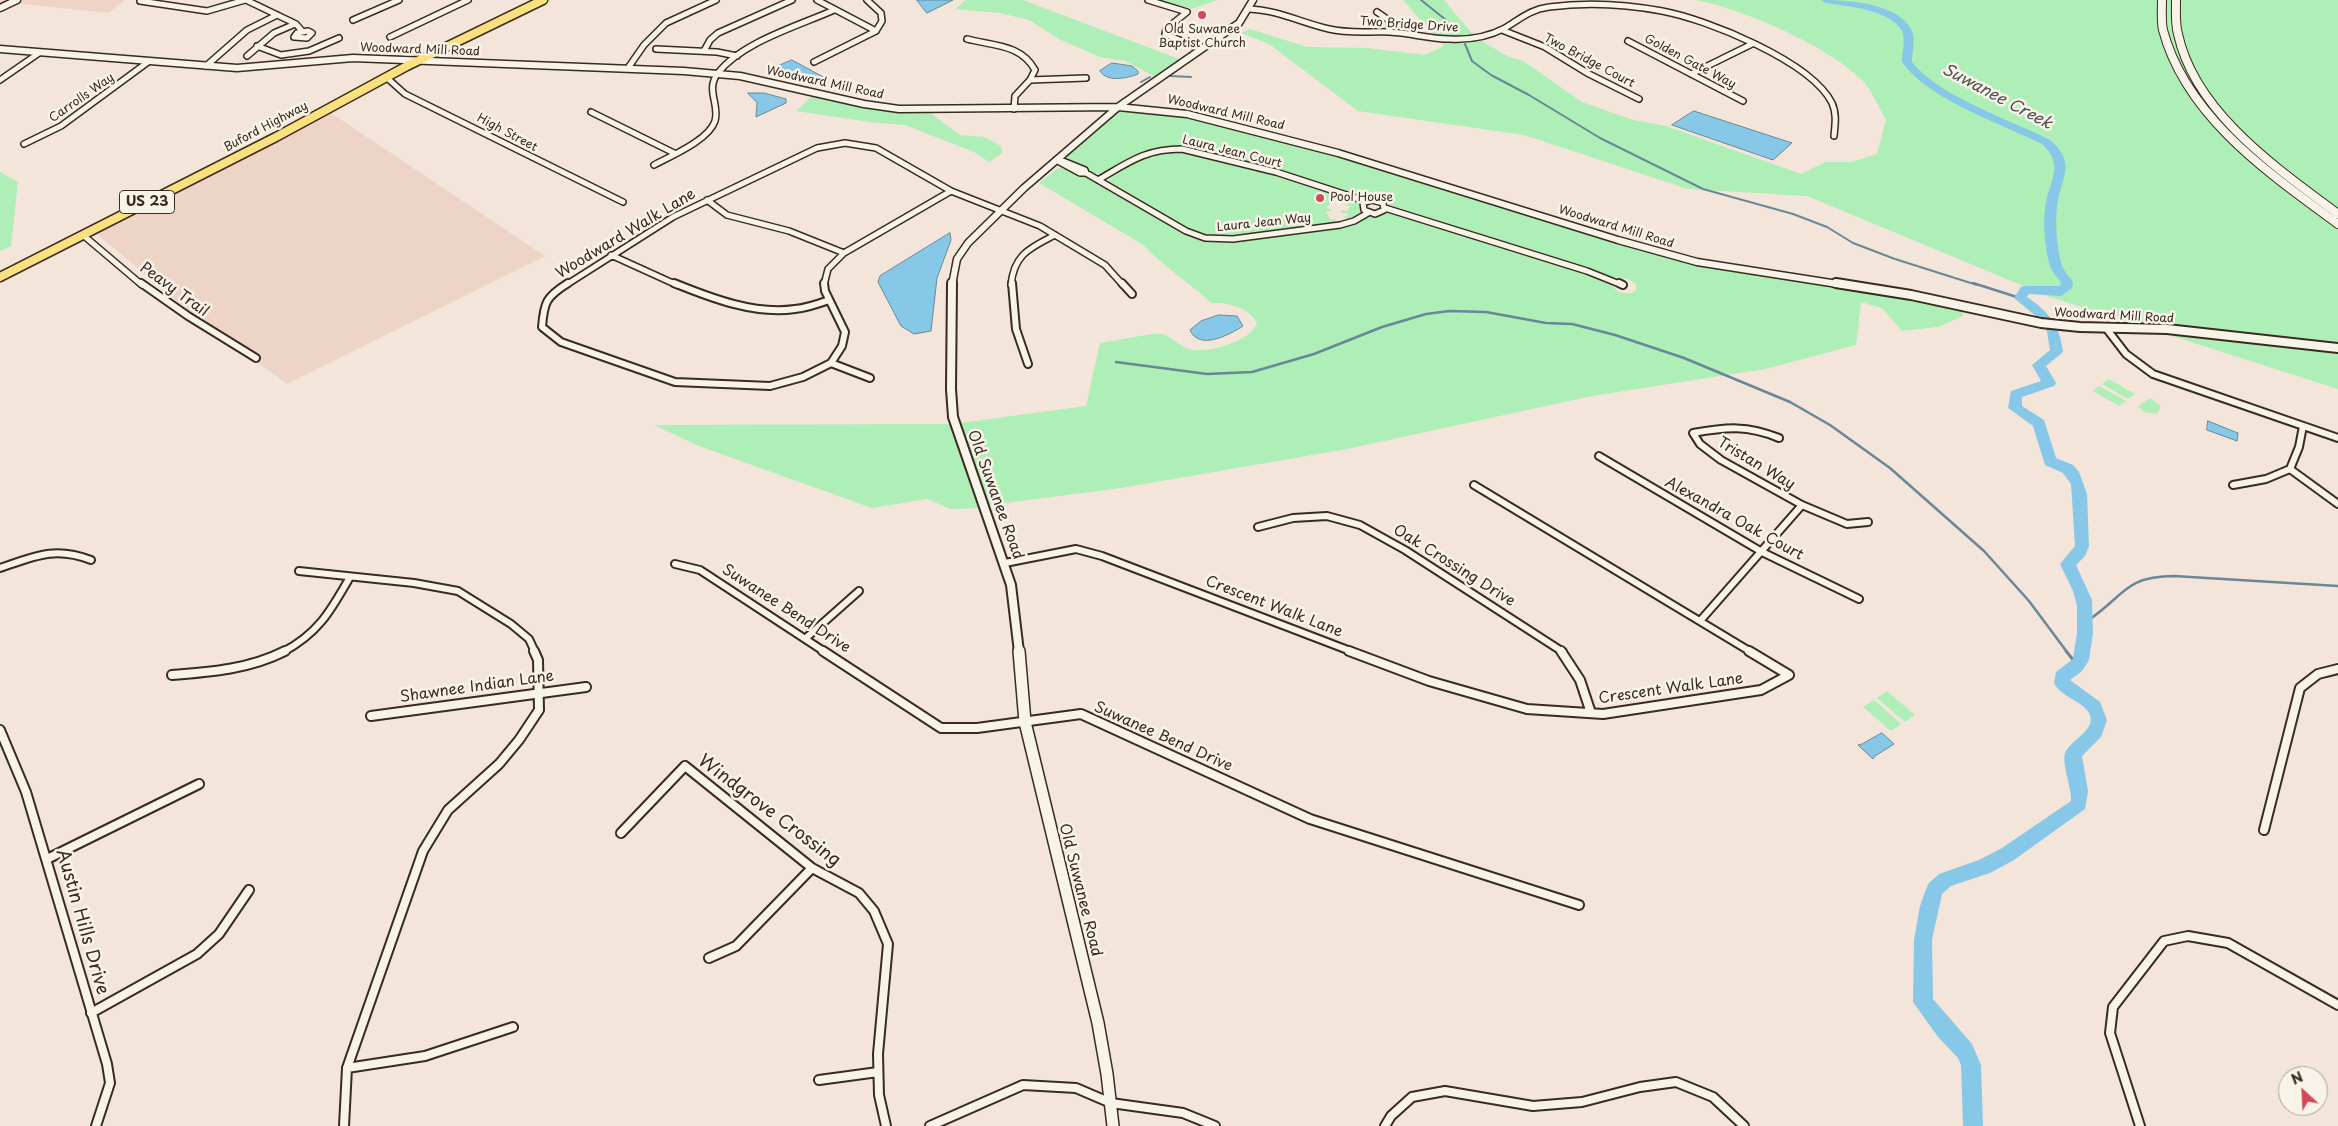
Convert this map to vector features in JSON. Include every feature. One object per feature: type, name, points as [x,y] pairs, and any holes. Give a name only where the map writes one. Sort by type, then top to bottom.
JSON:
[{"type":"main road","name":"Buford Highway","points":[[0,277],[276,137],[386,77],[543,0]]},
{"type":"main road","points":[[2162,0],[2163,30],[2175,63],[2199,101],[2235,142],[2284,184],[2338,224]]},
{"type":"main road","points":[[2176,0],[2174,14],[2180,48],[2204,93],[2247,141],[2290,178],[2338,214]]},
{"type":"street","points":[[0,8],[17,0]]},
{"type":"street","points":[[141,1],[207,11],[245,0],[295,24],[302,31],[312,33],[301,39],[298,53]]},
{"type":"street","points":[[353,20],[398,0]]},
{"type":"street","points":[[390,37],[468,0]]},
{"type":"street","points":[[628,68],[644,45],[666,23],[716,0]]},
{"type":"street","points":[[704,51],[710,40],[718,33],[792,0]]},
{"type":"street","points":[[817,0],[876,31]]},
{"type":"street","points":[[814,62],[876,31],[881,24],[883,16],[881,10],[867,0]]},
{"type":"street","points":[[1148,0],[1187,12],[1166,28],[1165,34],[1201,49]]},
{"type":"street","name":"Old Suwanee Road","points":[[1113,1126],[1111,1103],[1085,966],[1025,722],[1021,692],[1017,625],[1011,585],[1005,563],[969,469],[953,416],[951,389],[952,284],[957,260],[968,243],[1000,210],[1118,107],[1239,23],[1253,0]]},
{"type":"street","name":"Two Bridge Drive","points":[[1249,9],[1278,13],[1334,30],[1389,32],[1449,40],[1490,34],[1502,30],[1521,15],[1538,9],[1555,7],[1622,6],[1685,16],[1713,25],[1793,65],[1822,89],[1830,99],[1836,115],[1834,136]]},
{"type":"street","points":[[654,165],[706,135],[713,125],[716,114],[710,89],[717,74],[738,56],[834,10]]},
{"type":"street","points":[[1377,12],[1390,21],[1389,32]]},
{"type":"street","points":[[206,66],[247,30],[277,15]]},
{"type":"street","points":[[247,56],[274,33],[295,24]]},
{"type":"street","name":"Two Bridge Court","points":[[1502,30],[1545,47],[1589,74],[1639,99]]},
{"type":"street","points":[[301,39],[294,36],[302,31]]},
{"type":"street","points":[[257,46],[277,54],[298,53],[317,48],[338,38]]},
{"type":"street","points":[[967,39],[1020,52],[1032,60],[1035,70],[1030,80],[1015,96],[1014,109]]},
{"type":"street","name":"Golden Gate Way","points":[[1628,41],[1743,101]]},
{"type":"street","points":[[1691,74],[1752,44]]},
{"type":"street","name":"Woodward Mill Road","points":[[0,49],[206,66],[264,67],[353,58],[416,62],[628,68],[740,76],[883,108],[1014,109],[1118,107],[1187,114],[1277,135],[1683,259],[1911,295],[2041,323],[2106,328],[2167,329],[2338,348]]},
{"type":"street","points":[[656,49],[704,51],[738,56]]},
{"type":"street","points":[[0,80],[39,53]]},
{"type":"street","name":"Carrolls Way","points":[[24,144],[61,126],[148,62]]},
{"type":"street","name":"High Street","points":[[386,77],[406,94],[623,202]]},
{"type":"street","points":[[1030,80],[1086,78]]},
{"type":"street","points":[[591,112],[674,153]]},
{"type":"street","name":"Woodward Walk Lane","points":[[831,363],[803,377],[770,386],[675,382],[561,342],[542,327],[544,305],[556,291],[673,217],[817,148],[844,143],[876,148],[951,190],[1040,226],[1105,265],[1132,294]]},
{"type":"street","name":"Laura Jean Court","points":[[1098,180],[1146,154],[1162,150],[1182,149],[1279,173],[1365,201],[1378,201],[1384,204],[1386,208],[1588,271],[1623,285]]},
{"type":"street","name":"Laura Jean Way","points":[[1056,160],[1080,173],[1086,173],[1186,231],[1210,238],[1233,239],[1340,225],[1354,222],[1368,212]]},
{"type":"street","points":[[870,378],[831,363],[842,346],[845,332],[829,300],[824,280],[828,268],[844,253],[951,190]]},
{"type":"street","points":[[707,200],[727,215],[789,231],[844,253]]},
{"type":"street","points":[[1365,201],[1362,206],[1368,212]]},
{"type":"street","name":"Laura Jean Court","points":[[1368,212],[1379,213],[1386,208]]},
{"type":"street","name":"Peavy Trail","points":[[83,234],[99,250],[195,322],[256,358]]},
{"type":"street","points":[[1028,364],[1015,327],[1013,289],[1015,265],[1025,253],[1055,235]]},
{"type":"street","points":[[611,255],[661,280],[757,310],[790,310],[829,300]]},
{"type":"street","points":[[2106,328],[2123,353],[2136,364],[2153,374],[2338,438]]},
{"type":"street","name":"Tristan Way","points":[[1779,438],[1755,428],[1728,426],[1693,433],[1700,444],[1721,460],[1802,505],[1831,519],[1847,524],[1868,522]]},
{"type":"street","points":[[2233,485],[2266,479],[2290,469],[2299,447],[2303,426]]},
{"type":"street","name":"Alexandra Oak Court","points":[[1599,456],[1762,552],[1859,599]]},
{"type":"street","points":[[2290,469],[2338,504]]},
{"type":"street","name":"Crescent Walk Lane","points":[[1005,563],[1076,549],[1102,556],[1429,681],[1527,709],[1603,714],[1679,704],[1761,690],[1789,675],[1474,485]]},
{"type":"street","points":[[1700,621],[1802,505]]},
{"type":"street","name":"Oak Crossing Drive","points":[[1258,527],[1293,518],[1327,516],[1360,525],[1405,550],[1561,650],[1574,665],[1582,679],[1591,713]]},
{"type":"street","points":[[0,568],[41,554],[72,553],[91,560]]},
{"type":"street","name":"Suwanee Bend Drive","points":[[675,564],[700,570],[941,728],[977,728],[1081,714],[1310,819],[1578,905]]},
{"type":"street","points":[[300,571],[350,578],[414,583],[458,591],[511,624],[529,639],[538,660],[539,710],[519,740],[499,764],[448,810],[423,851],[347,1068],[344,1126]]},
{"type":"street","points":[[172,675],[205,672],[275,657],[294,647],[326,617],[350,578]]},
{"type":"street","points":[[806,638],[859,591]]},
{"type":"street","points":[[2264,830],[2300,688],[2318,674],[2338,669]]},
{"type":"street","name":"Shawnee Indian Lane","points":[[371,716],[586,687]]},
{"type":"street","name":"Austin Hills Drive","points":[[0,730],[26,792],[47,859],[110,1083],[96,1126]]},
{"type":"street","name":"Windgrove Crossing","points":[[622,833],[684,766],[812,868],[859,894],[874,911],[888,944],[878,1054],[879,1095],[886,1126]]},
{"type":"street","points":[[47,859],[199,784]]},
{"type":"street","points":[[709,958],[736,946],[812,868]]},
{"type":"street","points":[[91,1014],[197,954],[219,934],[249,890]]},
{"type":"street","points":[[2140,1126],[2110,1032],[2113,1007],[2164,941],[2188,936],[2228,943],[2338,1005]]},
{"type":"street","points":[[347,1068],[425,1056],[513,1027]]},
{"type":"street","points":[[819,1080],[878,1072]]},
{"type":"street","points":[[1385,1126],[1391,1116],[1412,1097],[1445,1091],[1533,1106],[1582,1102],[1640,1087],[1676,1082],[1713,1097],[1744,1126]]},
{"type":"street","points":[[930,1126],[1023,1085],[1076,1088],[1111,1103],[1183,1113],[1215,1126]]},
{"type":"shaded area","points":[[0,0],[125,0],[108,13],[13,3],[0,9]]},
{"type":"shaded area","points":[[325,109],[545,256],[287,384],[191,313],[92,230]]},
{"type":"green space","points":[[966,0],[1023,0],[1184,61],[1157,80],[1152,75],[1125,61],[1100,57],[1061,40],[1029,20],[1000,13],[955,9]]},
{"type":"green space","points":[[1152,0],[1217,0],[1188,10],[1190,8],[1176,4],[1172,6]]},
{"type":"green space","points":[[1403,0],[1444,0],[1469,30],[1485,43],[1509,57],[1523,61],[1582,102],[1633,120],[1666,126],[1801,174],[1825,162],[1852,162],[1877,154],[1886,120],[1871,93],[1864,82],[1844,65],[1805,41],[1760,20],[1696,0],[2338,0],[2338,389],[2050,297],[1807,196],[1688,189],[1524,135],[1358,111],[1269,44],[1241,33],[1250,29],[1307,47],[1368,48],[1425,55],[1444,46]]},
{"type":"green space","points":[[813,95],[929,112],[960,135],[984,137],[1001,146],[1002,153],[989,162],[974,152],[905,125],[796,111]]},
{"type":"green space","points":[[1124,110],[1185,115],[1300,144],[1673,258],[1963,308],[1963,316],[1938,327],[1902,331],[1882,308],[1861,302],[1856,345],[1765,369],[1592,396],[1347,449],[1121,488],[990,505],[960,423],[1086,406],[1100,343],[1150,334],[1162,334],[1189,349],[1207,350],[1237,341],[1253,330],[1257,323],[1243,309],[1224,303],[1211,303],[1142,244],[1039,183],[1058,168],[1071,169],[1186,234],[1208,241],[1231,241],[1345,227],[1389,211],[1605,280],[1622,293],[1632,293],[1636,290],[1636,284],[1628,279],[1613,277],[1390,205],[1380,199],[1362,197],[1198,149],[1175,146],[1153,149],[1102,174],[1092,173],[1068,159],[1068,153],[1117,113]]},
{"type":"green space","points":[[1182,151],[1272,174],[1341,196],[1341,198],[1335,197],[1327,208],[1332,210],[1326,212],[1330,219],[1335,219],[1336,222],[1230,237],[1210,236],[1188,229],[1108,183],[1111,176],[1146,156]]},
{"type":"green space","points":[[0,172],[18,182],[11,246],[0,251]]},
{"type":"green space","points":[[1351,199],[1359,201],[1362,212],[1349,220],[1343,217],[1348,216],[1347,213],[1341,213],[1341,210],[1347,211],[1350,207],[1345,204]]},
{"type":"green space","points":[[2109,379],[2135,394],[2128,399],[2102,384]]},
{"type":"green space","points":[[2099,386],[2126,401],[2119,406],[2093,391]]},
{"type":"green space","points":[[2150,398],[2161,406],[2157,414],[2145,412],[2138,407]]},
{"type":"green space","points":[[951,424],[981,508],[951,509],[927,499],[872,508],[699,446],[654,425]]},
{"type":"green space","points":[[1887,691],[1915,715],[1905,722],[1877,698]]},
{"type":"green space","points":[[1874,700],[1901,724],[1891,731],[1863,707]]},
{"type":"water","points":[[917,0],[953,0],[927,13]]},
{"type":"water","points":[[792,60],[827,79],[823,82],[772,73],[769,70]]},
{"type":"water","points":[[1112,63],[1132,66],[1138,71],[1138,74],[1123,78],[1112,78],[1103,75],[1100,71]]},
{"type":"water","points":[[748,93],[764,93],[786,99],[786,103],[756,117],[757,103]]},
{"type":"water","points":[[1694,111],[1792,143],[1773,160],[1672,125]]},
{"type":"water","points":[[950,233],[951,240],[937,278],[931,331],[914,334],[901,326],[878,282],[880,276]]},
{"type":"water","points":[[1219,315],[1237,316],[1243,326],[1222,337],[1207,340],[1200,340],[1190,330],[1201,321]]},
{"type":"water","points":[[2208,421],[2238,433],[2237,441],[2207,430]]},
{"type":"water","points":[[1882,733],[1894,744],[1873,759],[1858,745]]},
{"type":"waterway","points":[[1421,0],[1446,20],[1456,33]]},
{"type":"waterway","name":"Suwanee Creek","points":[[1826,0],[1871,8],[1883,12],[1902,23],[1908,35],[1907,62],[1915,72],[1948,95],[2046,142],[2059,157],[2061,165],[2051,208],[2051,220],[2056,266],[2067,282],[2066,288],[2061,292],[2025,290],[2020,298],[2047,319],[2054,332],[2057,352],[2039,365],[2049,383],[2016,394],[2015,408],[2039,423],[2050,461],[2068,469],[2074,475],[2078,484],[2081,505],[2082,546],[2080,552],[2068,564],[2084,600],[2085,633],[2081,660],[2077,666],[2062,677],[2062,683],[2094,707],[2098,713],[2099,720],[2095,732],[2073,754],[2080,791],[2079,804],[2008,854],[1984,867],[1945,880],[1935,889],[1929,906],[1923,940],[1923,1002],[1945,1030],[1965,1051],[1971,1065],[1973,1126]]},
{"type":"waterway","points":[[1465,44],[1472,61],[1491,75],[1529,95],[1600,138],[1703,189],[1793,214],[1827,227],[1853,243],[1895,259],[1977,285]]},
{"type":"waterway","points":[[1170,76],[1191,77]]},
{"type":"waterway","points":[[1141,82],[1150,77]]},
{"type":"waterway","points":[[1973,283],[2020,298]]},
{"type":"waterway","points":[[1116,362],[1207,374],[1252,372],[1314,354],[1382,327],[1426,314],[1449,311],[1486,312],[1546,323],[1572,324],[1615,335],[1684,358],[1790,402],[1830,425],[1890,468],[1984,551],[2029,601],[2067,652]]},
{"type":"waterway","points":[[2087,621],[2134,584],[2157,577],[2174,576],[2338,586]]},
{"type":"waterway","points":[[2066,651],[2078,666]]},
{"type":"place","name":"Old Suwanee Baptist Church","points":[[1202,15]]},
{"type":"place","name":"Pool House","points":[[1320,198]]}]
